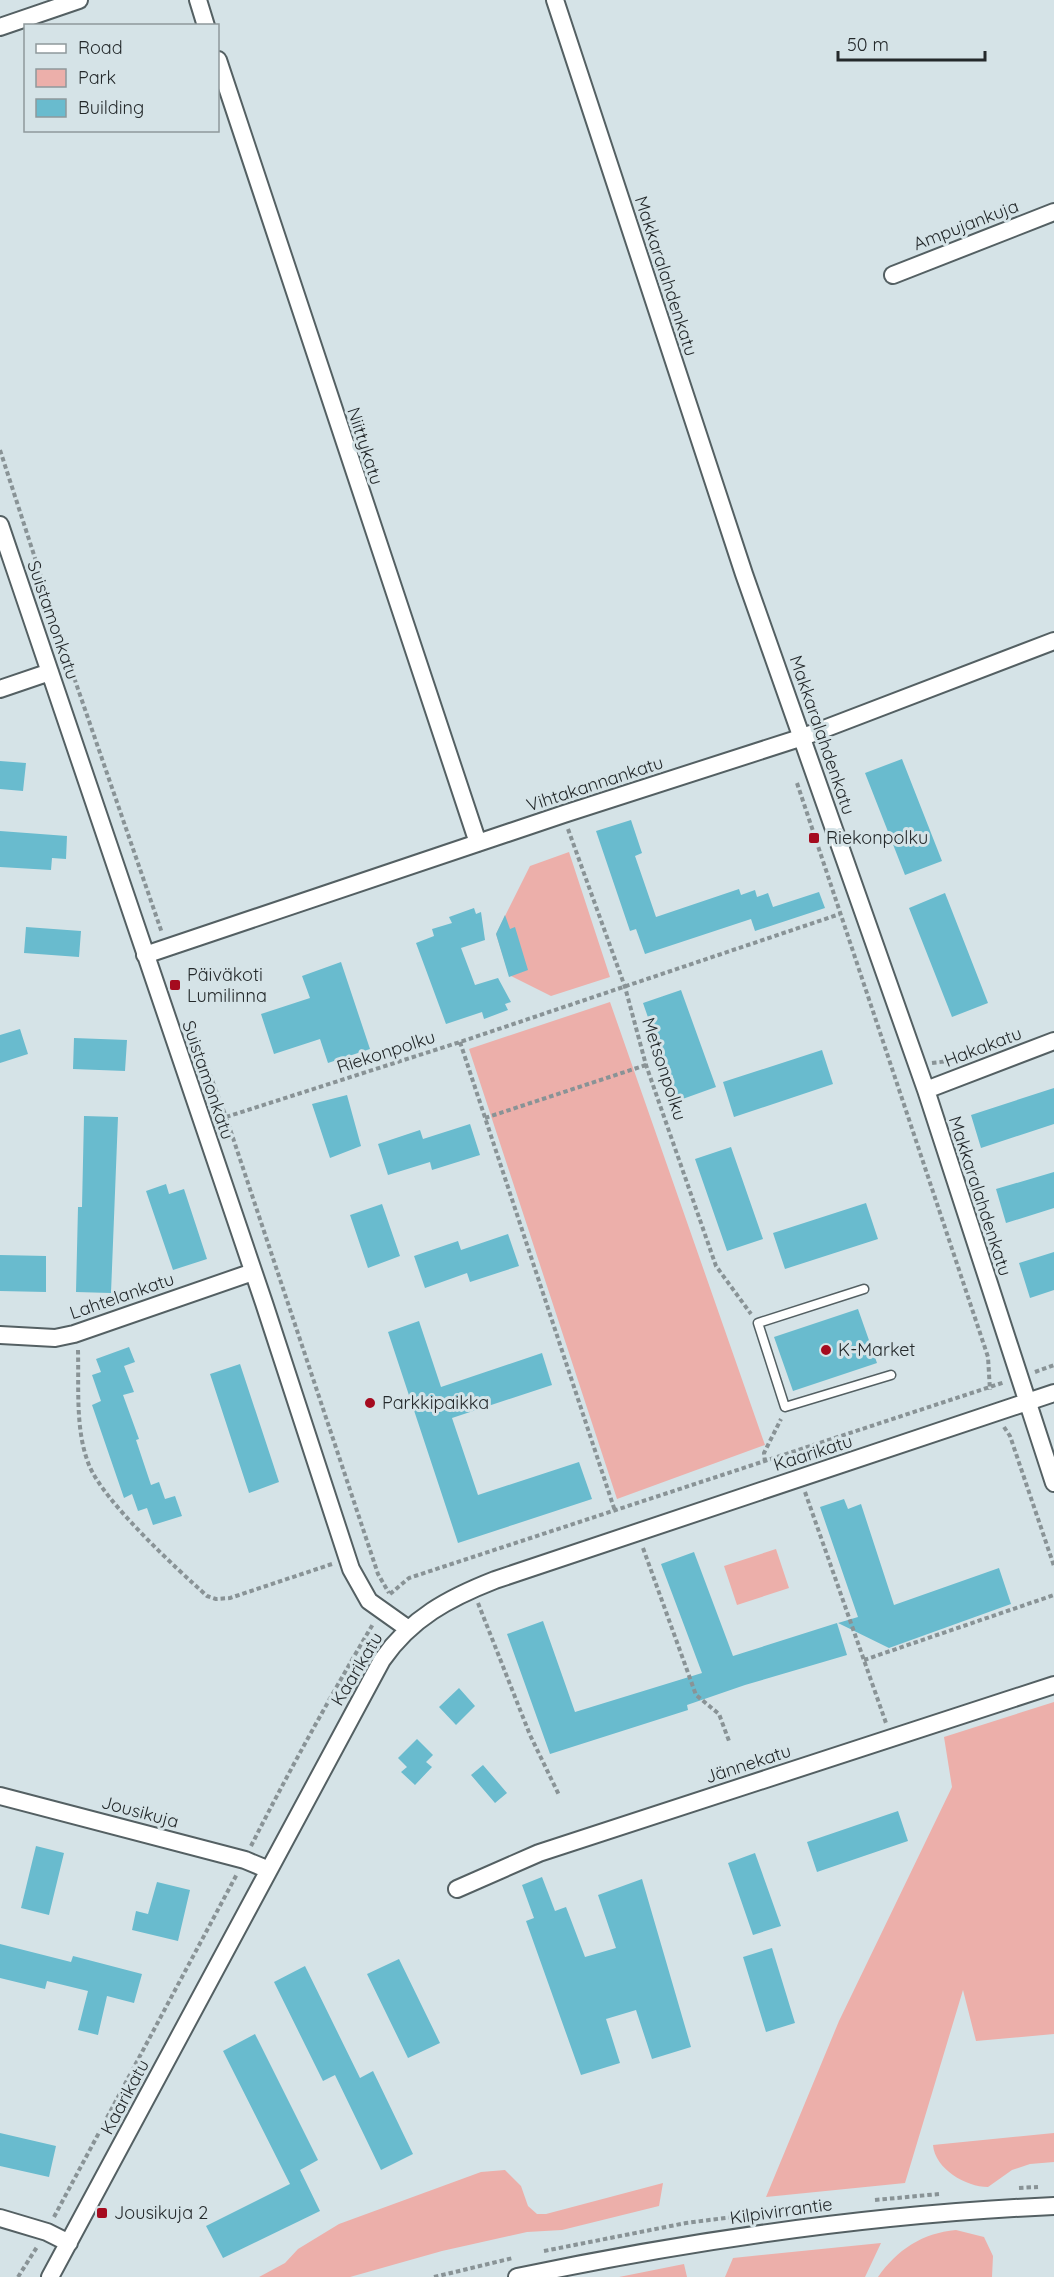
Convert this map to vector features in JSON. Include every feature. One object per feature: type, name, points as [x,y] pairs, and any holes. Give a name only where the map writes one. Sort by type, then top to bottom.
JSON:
[{"type":"street","points":[[0,27],[79,0]]},
{"type":"street","points":[[198,0],[205,24]]},
{"type":"street","name":"Makkaralahdenkatu","points":[[555,0],[744,574],[926,1090],[1054,1484]]},
{"type":"street","name":"Niittykatu","points":[[219,63],[478,843]]},
{"type":"street","name":"Ampujankuja","points":[[893,275],[1054,212]]},
{"type":"street","name":"Suistamonkatu","points":[[0,525],[253,1272],[347,1558],[357,1583],[369,1602],[407,1628]]},
{"type":"street","name":"Vihtakannankatu","points":[[145,955],[478,843],[566,822],[803,737],[1054,641]]},
{"type":"street","points":[[0,689],[50,672]]},
{"type":"street","name":"Hakakatu","points":[[926,1090],[1054,1041]]},
{"type":"street","name":"Lahtelankatu","points":[[0,1335],[55,1338],[74,1334],[253,1272]]},
{"type":"street","name":"Kaarikatu","points":[[50,2277],[382,1660],[407,1628],[432,1609],[472,1589],[1054,1393]]},
{"type":"street","name":"Jännekatu","points":[[457,1889],[539,1853],[1054,1685]]},
{"type":"street","name":"Jousikuja","points":[[0,1796],[245,1860],[269,1870]]},
{"type":"street","name":"Kilpivirrantie","points":[[517,2277],[617,2256],[814,2225],[903,2216],[1054,2206]]},
{"type":"street","points":[[0,2218],[47,2232],[69,2243]]},
{"type":"lane","points":[[864,1289],[758,1323],[785,1407],[891,1375]]},
{"type":"path","points":[[0,450],[68,660],[168,948]]},
{"type":"path","points":[[794,775],[988,1357],[989,1388],[997,1412],[1010,1436],[1054,1566]]},
{"type":"path","points":[[566,822],[580,826]]},
{"type":"path","name":"Metsonpolku","points":[[566,822],[625,987],[646,1065],[716,1266],[758,1323]]},
{"type":"path","name":"Riekonpolku","points":[[226,1117],[460,1042],[862,906]]},
{"type":"path","points":[[188,1018],[226,1117],[378,1574],[390,1594],[409,1578],[1054,1365]]},
{"type":"path","points":[[460,1042],[615,1511]]},
{"type":"path","points":[[485,1118],[646,1065]]},
{"type":"path","points":[[74,1334],[78,1349],[81,1432],[90,1467],[118,1506],[207,1596],[216,1599],[230,1598],[347,1558]]},
{"type":"path","points":[[765,1462],[764,1453],[779,1426],[785,1407]]},
{"type":"path","points":[[800,1478],[892,1738]]},
{"type":"path","points":[[637,1532],[696,1695],[719,1714],[729,1741]]},
{"type":"path","points":[[472,1589],[530,1735],[559,1795]]},
{"type":"path","points":[[864,1660],[1054,1595]]},
{"type":"path","points":[[18,2277],[47,2232],[245,1860],[297,1754],[319,1722],[369,1631]]},
{"type":"green space","points":[[569,852],[610,977],[551,996],[509,975],[496,934],[530,866]]},
{"type":"green space","points":[[610,1002],[765,1445],[617,1499],[469,1049]]},
{"type":"green space","points":[[776,1549],[789,1588],[737,1605],[724,1566]]},
{"type":"green space","points":[[1054,1702],[1054,2034],[976,2041],[963,1990],[905,2183],[766,2197],[839,2021],[952,1787],[944,1737]]},
{"type":"green space","points":[[1054,2133],[1054,2162],[1030,2164],[1012,2170],[988,2187],[970,2184],[945,2169],[935,2154],[933,2145]]},
{"type":"green space","points":[[505,2170],[521,2186],[528,2206],[537,2214],[546,2214],[663,2183],[659,2206],[562,2230],[527,2232],[442,2251],[350,2277],[259,2277],[285,2263],[298,2249],[339,2224],[481,2172]]},
{"type":"green space","points":[[956,2230],[984,2237],[993,2256],[992,2277],[878,2277],[893,2259],[911,2244],[932,2235]]},
{"type":"green space","points":[[881,2243],[865,2277],[725,2277],[733,2258]]},
{"type":"green space","points":[[684,2264],[687,2277],[619,2277]]},
{"type":"building","points":[[902,759],[942,861],[905,875],[865,773]]},
{"type":"building","points":[[0,761],[26,763],[23,791],[0,789]]},
{"type":"building","points":[[631,820],[642,853],[635,856],[656,917],[739,889],[741,895],[755,890],[757,897],[768,893],[773,907],[819,892],[825,908],[755,931],[751,919],[645,954],[636,929],[630,931],[596,831]]},
{"type":"building","points":[[0,831],[67,836],[66,859],[52,858],[51,870],[0,867]]},
{"type":"building","points":[[945,893],[988,1003],[952,1017],[909,908]]},
{"type":"building","points":[[474,908],[476,914],[481,912],[485,940],[461,948],[475,985],[498,978],[511,1002],[505,1004],[508,1010],[484,1019],[482,1012],[446,1024],[416,943],[434,936],[432,929],[452,923],[449,917]]},
{"type":"building","points":[[505,915],[510,929],[515,927],[528,970],[509,977],[496,934]]},
{"type":"building","points":[[26,927],[81,931],[79,957],[24,953]]},
{"type":"building","points":[[341,962],[370,1049],[328,1063],[320,1039],[274,1054],[261,1014],[310,998],[302,976]]},
{"type":"building","points":[[681,990],[716,1087],[677,1101],[643,1003]]},
{"type":"building","points":[[20,1029],[28,1054],[0,1063],[0,1035]]},
{"type":"building","points":[[74,1038],[127,1040],[125,1071],[73,1069]]},
{"type":"building","points":[[822,1050],[833,1084],[734,1117],[723,1082]]},
{"type":"building","points":[[1054,1088],[1054,1124],[981,1148],[971,1115]]},
{"type":"building","points":[[347,1095],[361,1146],[330,1158],[312,1104]]},
{"type":"building","points":[[84,1116],[118,1117],[111,1293],[76,1292],[78,1207],[82,1207]]},
{"type":"building","points":[[470,1124],[480,1155],[432,1170],[430,1162],[388,1175],[378,1144],[420,1130],[423,1139]]},
{"type":"building","points":[[731,1147],[763,1239],[727,1251],[695,1159]]},
{"type":"building","points":[[1054,1172],[1054,1208],[1006,1223],[996,1189]]},
{"type":"building","points":[[166,1184],[169,1194],[184,1189],[207,1259],[173,1270],[146,1191]]},
{"type":"building","points":[[866,1203],[878,1239],[785,1269],[773,1233]]},
{"type":"building","points":[[382,1204],[400,1256],[368,1268],[350,1215]]},
{"type":"building","points":[[508,1234],[519,1266],[470,1282],[467,1273],[425,1288],[414,1256],[458,1241],[461,1250]]},
{"type":"building","points":[[1054,1252],[1054,1290],[1030,1298],[1019,1263]]},
{"type":"building","points":[[0,1255],[46,1256],[46,1292],[0,1291]]},
{"type":"building","name":"K-Market","points":[[858,1309],[877,1363],[793,1391],[774,1337]]},
{"type":"building","points":[[419,1321],[441,1387],[542,1353],[552,1385],[452,1418],[478,1495],[579,1462],[592,1499],[458,1543],[388,1332]]},
{"type":"building","points":[[129,1347],[135,1362],[124,1366],[134,1392],[123,1395],[139,1439],[136,1440],[151,1485],[159,1482],[165,1499],[175,1496],[182,1516],[153,1525],[147,1508],[138,1511],[132,1494],[124,1498],[92,1405],[101,1401],[92,1375],[101,1372],[96,1359]]},
{"type":"building","points":[[240,1364],[279,1482],[249,1493],[210,1374]]},
{"type":"building","points":[[844,1499],[848,1509],[861,1504],[894,1605],[999,1568],[1011,1604],[889,1648],[838,1623],[858,1617],[820,1507]]},
{"type":"building","points":[[694,1552],[733,1656],[837,1623],[847,1655],[745,1685],[687,1705],[688,1710],[550,1754],[507,1634],[543,1621],[575,1712],[702,1673],[661,1564]]},
{"type":"building","points":[[459,1688],[475,1706],[456,1725],[439,1707]]},
{"type":"building","points":[[417,1739],[433,1755],[426,1762],[432,1767],[415,1785],[401,1772],[407,1767],[398,1758]]},
{"type":"building","points":[[483,1765],[507,1793],[495,1803],[471,1775]]},
{"type":"building","points":[[898,1811],[908,1841],[817,1872],[807,1842]]},
{"type":"building","points":[[36,1846],[64,1853],[49,1915],[21,1908]]},
{"type":"building","points":[[755,1853],[781,1926],[753,1935],[728,1863]]},
{"type":"building","points":[[542,1877],[555,1911],[566,1907],[585,1957],[616,1948],[598,1895],[642,1879],[691,2047],[652,2059],[636,2010],[606,2019],[620,2063],[581,2075],[526,1921],[534,1918],[522,1885]]},
{"type":"building","points":[[157,1882],[190,1890],[178,1941],[132,1930],[136,1911],[148,1914]]},
{"type":"building","points":[[0,1944],[71,1962],[73,1956],[142,1974],[134,2003],[107,1996],[98,2035],[78,2030],[88,1991],[47,1981],[45,1989],[0,1978]]},
{"type":"building","points":[[772,1948],[795,2023],[766,2032],[743,1957]]},
{"type":"building","points":[[399,1959],[440,2043],[408,2058],[367,1974]]},
{"type":"building","points":[[305,1966],[360,2078],[373,2071],[413,2154],[381,2170],[335,2075],[323,2081],[274,1982]]},
{"type":"building","points":[[255,2034],[318,2160],[300,2170],[320,2211],[223,2258],[206,2226],[290,2184],[223,2051]]},
{"type":"building","points":[[0,2133],[56,2146],[49,2177],[0,2166]]},
{"type":"place","name":"Riekonpolku","points":[[814,838]]},
{"type":"place","name":"Päiväkoti Lumilinna","points":[[175,985]]},
{"type":"place","name":"K-Market","points":[[826,1350]]},
{"type":"place","name":"Parkkipaikka","points":[[370,1403]]},
{"type":"place","name":"Jousikuja 2","points":[[102,2213]]}]
